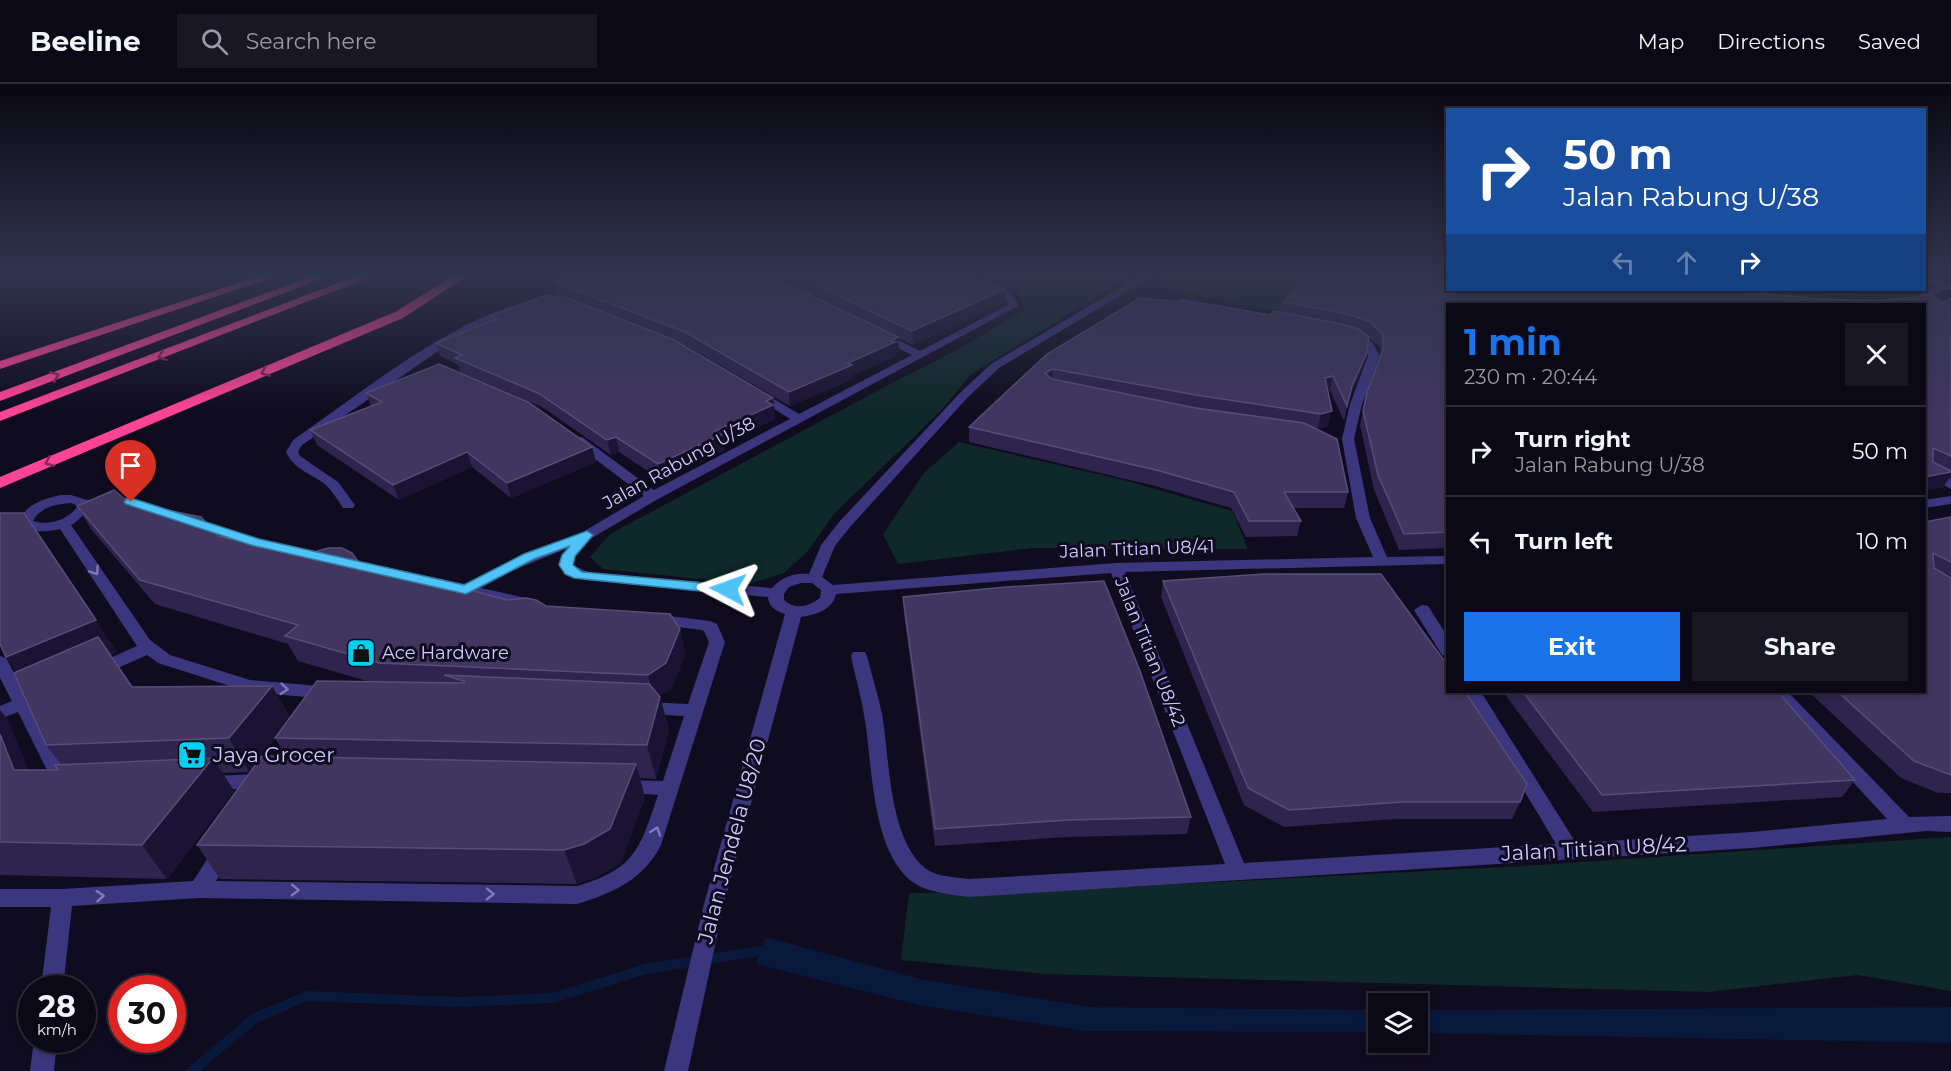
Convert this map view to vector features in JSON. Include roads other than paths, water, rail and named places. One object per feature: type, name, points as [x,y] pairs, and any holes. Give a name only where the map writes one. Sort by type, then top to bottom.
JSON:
[{"type":"highway","points":[[0,364],[136,320]]},
{"type":"highway","points":[[0,397],[206,320]]},
{"type":"highway","points":[[0,417],[253,320]]},
{"type":"highway","points":[[0,483],[387,320]]},
{"type":"street","points":[[348,505],[337,488],[301,464],[292,452],[297,443],[422,362],[473,324],[483,320]]},
{"type":"street","name":"Jalan Rabung U/38","points":[[776,593],[579,575],[570,571],[566,565],[569,555],[587,535],[653,496],[986,320]]},
{"type":"street","points":[[814,579],[828,545],[845,524],[964,395],[995,366],[1071,320]]},
{"type":"street","points":[[872,331],[920,355]]},
{"type":"street","points":[[1336,331],[1351,335],[1373,349],[1374,356],[1342,439],[1363,518],[1382,562]]},
{"type":"street","points":[[751,390],[800,418]]},
{"type":"street","points":[[565,431],[653,496]]},
{"type":"street","points":[[1926,470],[1951,485]]},
{"type":"street","points":[[9,515],[70,499],[78,499],[85,505]]},
{"type":"street","points":[[1926,504],[1951,500]]},
{"type":"street","points":[[41,506],[28,515],[25,523],[35,527],[63,523],[77,516],[85,505],[103,501],[131,502],[255,543],[545,606]]},
{"type":"street","points":[[63,523],[148,648],[164,659],[249,686],[342,694],[323,713]]},
{"type":"street","points":[[466,590],[522,560],[587,535]]},
{"type":"street","name":"Jalan Titian U8/41","points":[[829,590],[894,583],[1116,568],[1446,560]]},
{"type":"street","name":"Jalan Titian U8/42","points":[[1116,568],[1237,870]]},
{"type":"street","points":[[814,579],[822,582],[829,590],[827,600],[817,608],[794,612],[779,605],[776,593],[791,580],[814,579]]},
{"type":"street","points":[[1422,610],[1446,648]]},
{"type":"street","name":"Jalan Jendela U8/20","points":[[676,1071],[714,904],[794,612]]},
{"type":"street","points":[[0,898],[63,898],[199,889],[577,895],[616,882],[630,873],[644,859],[671,788],[717,642],[711,628],[692,623],[636,617]]},
{"type":"street","points":[[86,675],[148,648]]},
{"type":"street","name":"Jalan Titian U8/42","points":[[859,656],[873,714],[890,823],[902,858],[920,876],[941,883],[969,888],[1752,840],[1905,825],[1951,824]]},
{"type":"street","points":[[0,662],[23,703],[63,786],[88,788]]},
{"type":"street","points":[[1474,693],[1571,850]]},
{"type":"street","points":[[1779,693],[1905,825]]},
{"type":"street","points":[[0,713],[44,694]]},
{"type":"street","points":[[624,707],[694,710]]},
{"type":"street","points":[[194,784],[280,776],[264,798]]},
{"type":"street","points":[[599,787],[671,788]]},
{"type":"street","points":[[199,889],[238,835]]},
{"type":"street","points":[[54,975],[63,898]]},
{"type":"street","points":[[42,1071],[44,1053]]},
{"type":"water","points":[[765,937],[921,979],[1091,1007],[1368,1010],[1368,1032],[1084,1031],[918,1005],[756,964]]},
{"type":"water","points":[[1951,1007],[1951,1043],[1428,1033],[1428,1010]]},
{"type":"waterway","points":[[192,1071],[255,1018],[307,996],[460,1002],[553,998],[645,969],[760,951],[769,952]]},
{"type":"place","name":"Ace Hardware","points":[[361,653]]},
{"type":"place","name":"Jaya Grocer","points":[[192,755]]}]
